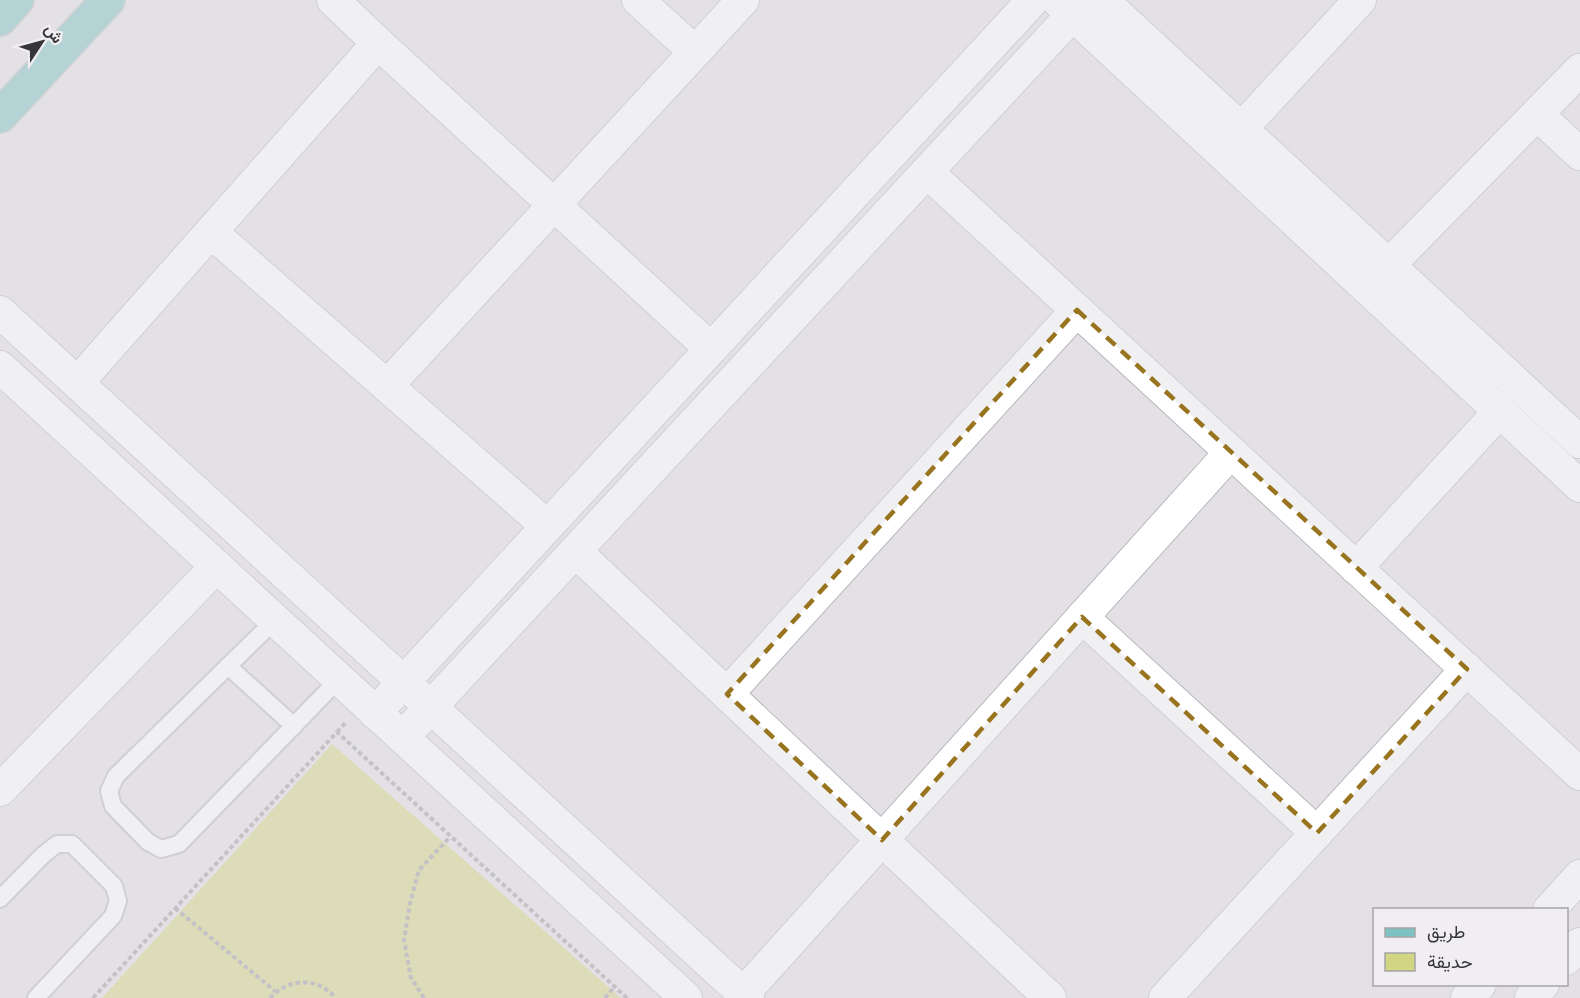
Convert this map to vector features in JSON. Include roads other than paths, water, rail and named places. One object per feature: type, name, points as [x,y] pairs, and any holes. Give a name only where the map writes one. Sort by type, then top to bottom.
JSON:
[{"type":"main road","points":[[0,19],[17,0]]},
{"type":"main road","points":[[0,116],[108,0]]},
{"type":"street","points":[[333,0],[711,349]]},
{"type":"street","points":[[638,0],[696,52]]},
{"type":"street","points":[[387,386],[743,0]]},
{"type":"street","points":[[375,713],[1033,0]]},
{"type":"street","points":[[1102,0],[1580,442]]},
{"type":"street","points":[[1241,129],[1360,0]]},
{"type":"street","points":[[403,737],[927,172],[1072,5],[1580,486]]},
{"type":"street","points":[[78,382],[378,43]]},
{"type":"street","points":[[1389,265],[1580,70]]},
{"type":"street","points":[[1537,114],[1580,154]]},
{"type":"street","points":[[927,172],[1580,774]]},
{"type":"street","points":[[211,232],[548,526]]},
{"type":"street","points":[[727,694],[1077,310]]},
{"type":"street","points":[[0,312],[746,996],[882,840],[1231,452]]},
{"type":"street","points":[[0,368],[686,998]]},
{"type":"street","points":[[1356,568],[1500,411]]},
{"type":"street","points":[[575,551],[1050,998]]},
{"type":"street","points":[[0,790],[217,566]]},
{"type":"street","points":[[1082,617],[1317,833]]},
{"type":"street","points":[[1165,998],[1467,669]]},
{"type":"street","points":[[1550,908],[1580,876]]},
{"type":"street","points":[[1568,957],[1580,944]]},
{"type":"street","points":[[1467,998],[1478,986]]},
{"type":"street","points":[[1531,998],[1541,986]]},
{"type":"lane","points":[[275,620],[116,776],[109,791],[113,806],[148,842],[161,849],[179,844],[339,679]]},
{"type":"lane","points":[[228,666],[294,726]]},
{"type":"lane","points":[[0,899],[57,843],[72,844],[114,886],[118,901],[113,916],[36,998]]}]
